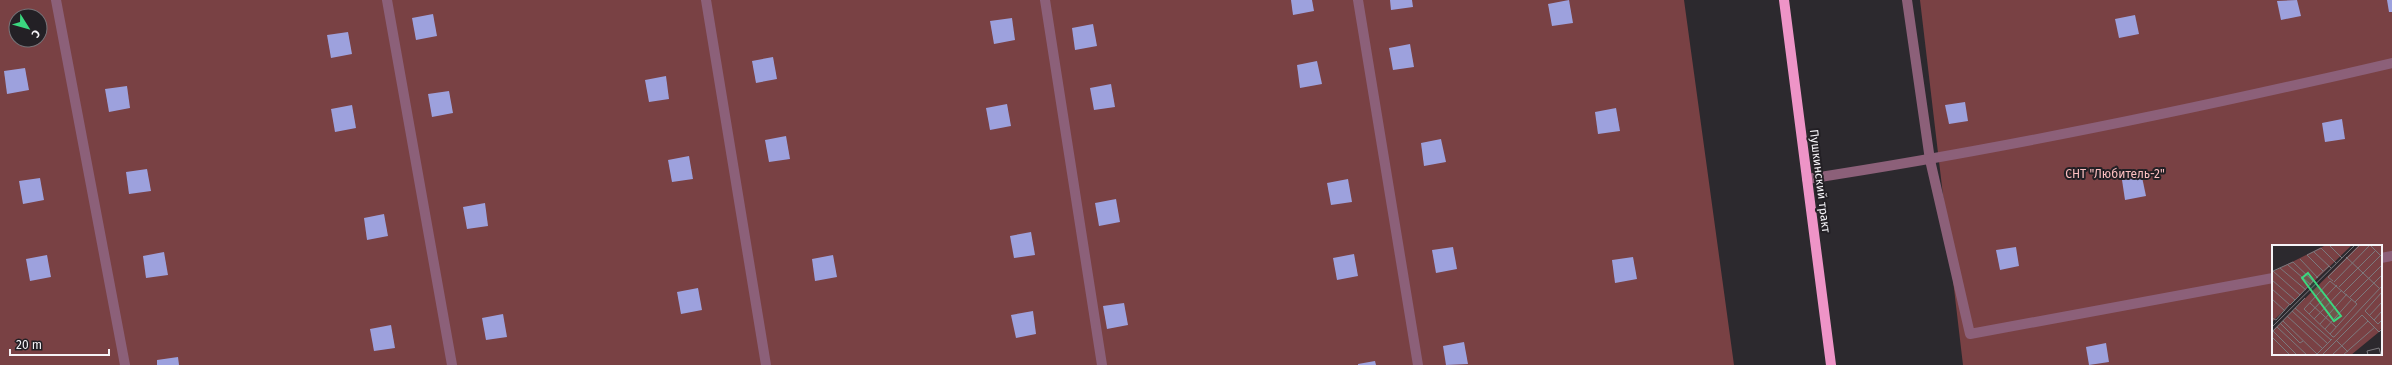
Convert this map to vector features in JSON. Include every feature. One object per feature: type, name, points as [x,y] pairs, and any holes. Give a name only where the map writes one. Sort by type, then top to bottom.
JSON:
[{"type":"main road","name":"Пушкинский тракт","points":[[1784,0],[1831,365]]},
{"type":"lane","points":[[56,0],[125,365]]},
{"type":"lane","points":[[387,0],[452,365]]},
{"type":"lane","points":[[706,0],[766,365]]},
{"type":"lane","points":[[1045,0],[1102,365]]},
{"type":"lane","points":[[1358,0],[1418,365]]},
{"type":"lane","points":[[1907,0],[1930,160],[1970,334],[2272,278]]},
{"type":"lane","points":[[1807,179],[1930,160],[2269,92],[2392,63]]},
{"type":"lane","points":[[2382,258],[2392,256]]},
{"type":"green space","points":[[0,0],[1684,0],[1734,365],[0,365]]},
{"type":"green space","name":"СНТ \"Любитель-2\"","points":[[1920,0],[2392,0],[2392,365],[1963,365]]},
{"type":"building","points":[[1291,0],[1312,0],[1314,11],[1293,15]]},
{"type":"building","points":[[1390,0],[1412,0],[1413,7],[1391,10]]},
{"type":"building","points":[[1569,0],[1573,23],[1552,26],[1548,4]]},
{"type":"building","points":[[2297,0],[2301,16],[2281,20],[2277,1]]},
{"type":"building","points":[[2387,0],[2392,0],[2392,12],[2389,12]]},
{"type":"building","points":[[433,14],[437,36],[416,40],[412,18]]},
{"type":"building","points":[[2135,15],[2139,34],[2119,38],[2115,19]]},
{"type":"building","points":[[1012,18],[1015,40],[994,44],[990,21]]},
{"type":"building","points":[[1093,24],[1097,46],[1075,50],[1072,28]]},
{"type":"building","points":[[348,32],[352,54],[331,58],[327,35]]},
{"type":"building","points":[[1410,44],[1414,67],[1393,70],[1389,48]]},
{"type":"building","points":[[773,57],[777,79],[756,83],[752,61]]},
{"type":"building","points":[[1317,61],[1322,84],[1300,88],[1297,65]]},
{"type":"building","points":[[25,68],[29,90],[7,94],[4,71]]},
{"type":"building","points":[[666,76],[669,99],[649,102],[645,80]]},
{"type":"building","points":[[1111,84],[1115,107],[1094,110],[1090,88]]},
{"type":"building","points":[[127,86],[130,108],[109,112],[105,89]]},
{"type":"building","points":[[449,91],[453,113],[432,117],[428,94]]},
{"type":"building","points":[[1965,102],[1968,121],[1949,124],[1945,105]]},
{"type":"building","points":[[1007,104],[1011,126],[990,130],[986,108]]},
{"type":"building","points":[[352,105],[356,128],[335,132],[331,109]]},
{"type":"building","points":[[1616,108],[1620,131],[1598,134],[1595,112]]},
{"type":"building","points":[[2342,119],[2345,139],[2325,142],[2322,123]]},
{"type":"building","points":[[786,136],[790,159],[769,162],[765,140]]},
{"type":"building","points":[[1441,139],[1446,162],[1424,166],[1421,143]]},
{"type":"building","points":[[689,156],[693,179],[672,182],[668,160]]},
{"type":"building","points":[[147,169],[151,191],[129,194],[126,172]]},
{"type":"building","points":[[2142,177],[2146,196],[2125,200],[2122,180]]},
{"type":"building","points":[[40,178],[44,200],[23,204],[19,181]]},
{"type":"building","points":[[1348,179],[1352,202],[1331,205],[1327,183]]},
{"type":"building","points":[[1116,199],[1120,222],[1099,226],[1095,203]]},
{"type":"building","points":[[485,203],[488,226],[467,229],[463,207]]},
{"type":"building","points":[[384,214],[388,236],[367,240],[364,218]]},
{"type":"building","points":[[1031,232],[1035,255],[1014,258],[1010,236]]},
{"type":"building","points":[[1453,247],[1457,269],[1436,273],[1432,250]]},
{"type":"building","points":[[2016,247],[2019,266],[2000,270],[1996,250]]},
{"type":"building","points":[[164,252],[168,275],[146,278],[143,256]]},
{"type":"building","points":[[1354,254],[1358,276],[1337,280],[1333,258]]},
{"type":"building","points":[[47,255],[51,277],[30,281],[26,259]]},
{"type":"building","points":[[833,255],[837,277],[815,281],[812,259]]},
{"type":"building","points":[[1633,257],[1637,279],[1615,283],[1612,260]]},
{"type":"building","points":[[698,288],[702,310],[681,314],[677,292]]},
{"type":"building","points":[[1124,303],[1128,325],[1107,329],[1103,306]]},
{"type":"building","points":[[1033,311],[1036,334],[1016,338],[1011,315]]},
{"type":"building","points":[[503,314],[507,337],[486,340],[482,318]]},
{"type":"building","points":[[391,325],[395,348],[374,351],[370,329]]},
{"type":"building","points":[[1464,342],[1468,364],[1446,365],[1443,346]]},
{"type":"building","points":[[2106,343],[2109,362],[2089,365],[2086,347]]},
{"type":"building","points":[[178,357],[179,365],[157,365],[157,360]]},
{"type":"building","points":[[1375,361],[1376,365],[1358,365],[1358,364]]}]
